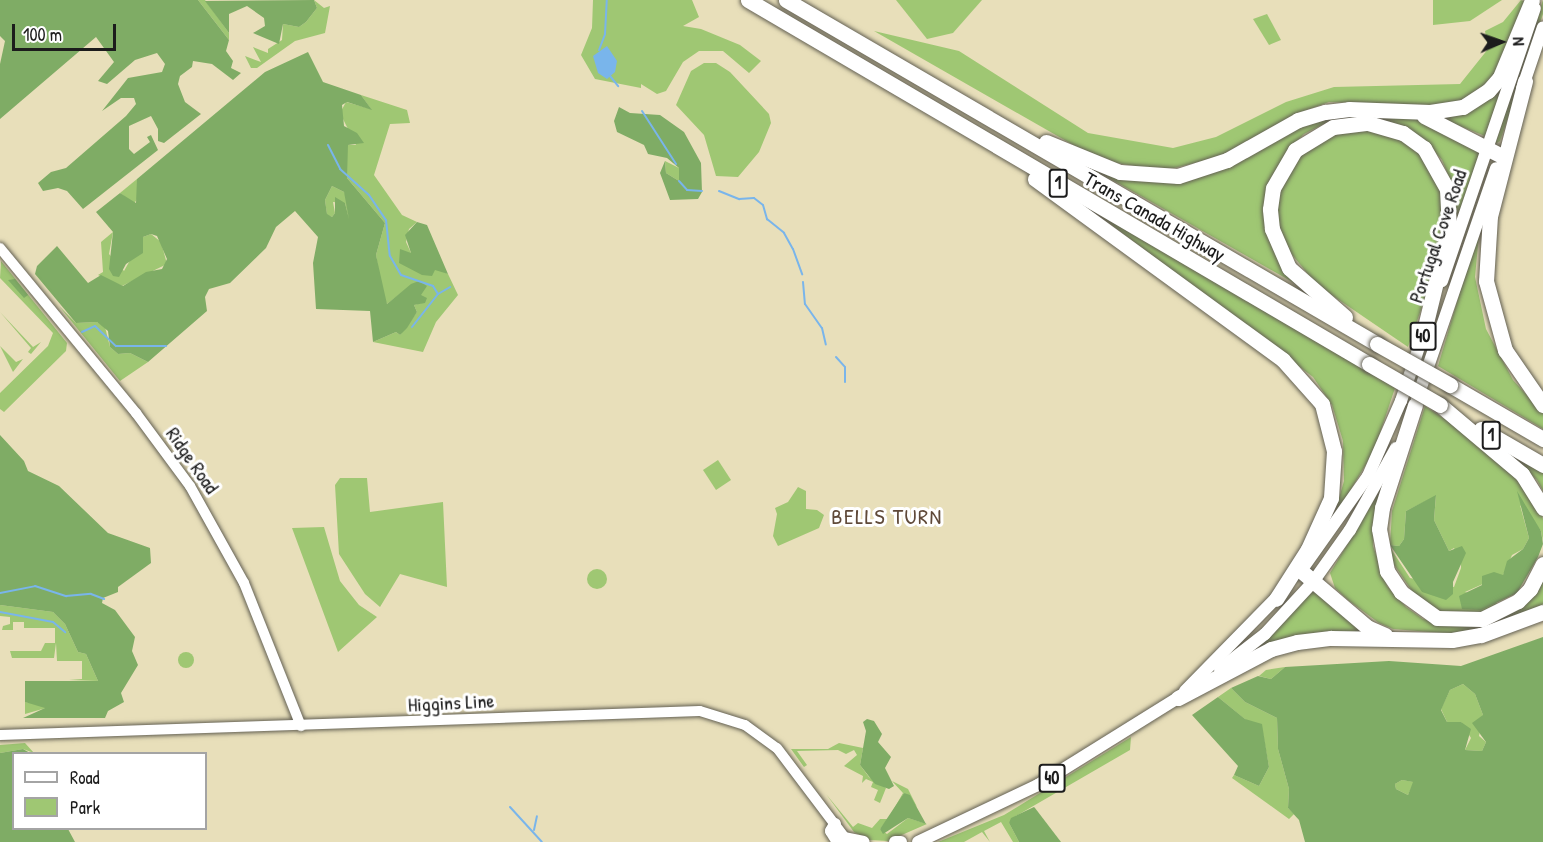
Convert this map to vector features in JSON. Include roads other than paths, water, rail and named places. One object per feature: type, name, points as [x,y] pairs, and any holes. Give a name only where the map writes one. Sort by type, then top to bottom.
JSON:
[{"type":"highway","name":"Trans Canada Highway","points":[[748,0],[1543,465]]},
{"type":"highway","name":"Trans Canada Highway","points":[[786,0],[1543,439]]},
{"type":"highway","points":[[969,106],[1084,159],[1120,172],[1150,177],[1204,171],[1298,120],[1325,112],[1349,109],[1450,111],[1475,101],[1488,91],[1507,66],[1532,0]]},
{"type":"highway","points":[[1525,81],[1490,216],[1486,281],[1505,350],[1543,405]]},
{"type":"highway","points":[[1410,111],[1449,126],[1494,151]]},
{"type":"highway","points":[[1377,344],[1289,268],[1272,229],[1273,188],[1282,166],[1294,150],[1313,136],[1344,124],[1368,123],[1403,133],[1432,157],[1445,183],[1450,201],[1449,229],[1423,335]]},
{"type":"highway","points":[[959,125],[1282,360],[1322,404],[1334,451],[1331,498],[1308,549],[1276,599]]},
{"type":"highway","points":[[1415,405],[1382,508],[1379,529],[1387,571],[1401,592],[1437,618],[1482,619],[1518,601],[1530,589],[1543,564]]},
{"type":"highway","points":[[1440,405],[1522,474],[1543,508]]},
{"type":"highway","points":[[1300,570],[1377,634],[1406,639]]},
{"type":"highway","points":[[1178,698],[1271,649],[1298,642],[1481,635],[1543,612]]},
{"type":"main road","name":"Portugal Cove Road","points":[[918,842],[1038,785],[1178,698],[1265,634],[1313,582],[1368,499],[1415,405],[1538,0]]},
{"type":"main road","name":"Portugal Cove Road","points":[[1178,698],[1276,599],[1342,517],[1368,476],[1397,411],[1423,335],[1494,151],[1525,81],[1543,27]]},
{"type":"main road","points":[[834,824],[831,831],[844,840],[864,842]]},
{"type":"main road","points":[[895,842],[901,842]]},
{"type":"street","name":"Ridge Road","points":[[0,248],[143,421],[190,486],[244,583],[301,726]]},
{"type":"street","name":"Higgins Line","points":[[0,735],[301,726],[668,710],[712,713],[745,725],[777,748],[834,824]]},
{"type":"water","points":[[607,46],[617,61],[615,72],[607,79],[598,73],[593,56]]},
{"type":"waterway","points":[[599,50],[605,34],[607,0]]},
{"type":"waterway","points":[[610,76],[618,86]]},
{"type":"waterway","points":[[642,111],[676,164]]},
{"type":"waterway","points":[[328,145],[340,169],[369,195],[386,220],[390,256],[401,275],[433,286],[438,294]]},
{"type":"waterway","points":[[679,181],[687,190],[702,191]]},
{"type":"waterway","points":[[719,191],[739,199],[754,198],[763,205],[767,219],[784,233],[793,249],[802,274]]},
{"type":"waterway","points":[[803,282],[805,304],[822,328],[826,345]]},
{"type":"waterway","points":[[412,327],[438,294],[450,287]]},
{"type":"waterway","points":[[82,332],[95,326],[116,346],[166,346]]},
{"type":"waterway","points":[[836,357],[845,367],[845,382]]},
{"type":"waterway","points":[[0,593],[35,586],[66,596],[91,594],[104,599]]},
{"type":"waterway","points":[[0,612],[53,622],[65,632]]},
{"type":"waterway","points":[[510,807],[542,842]]},
{"type":"waterway","points":[[534,830],[537,816]]},
{"type":"district","name":"BELLS TURN","points":[[887,517]]}]
